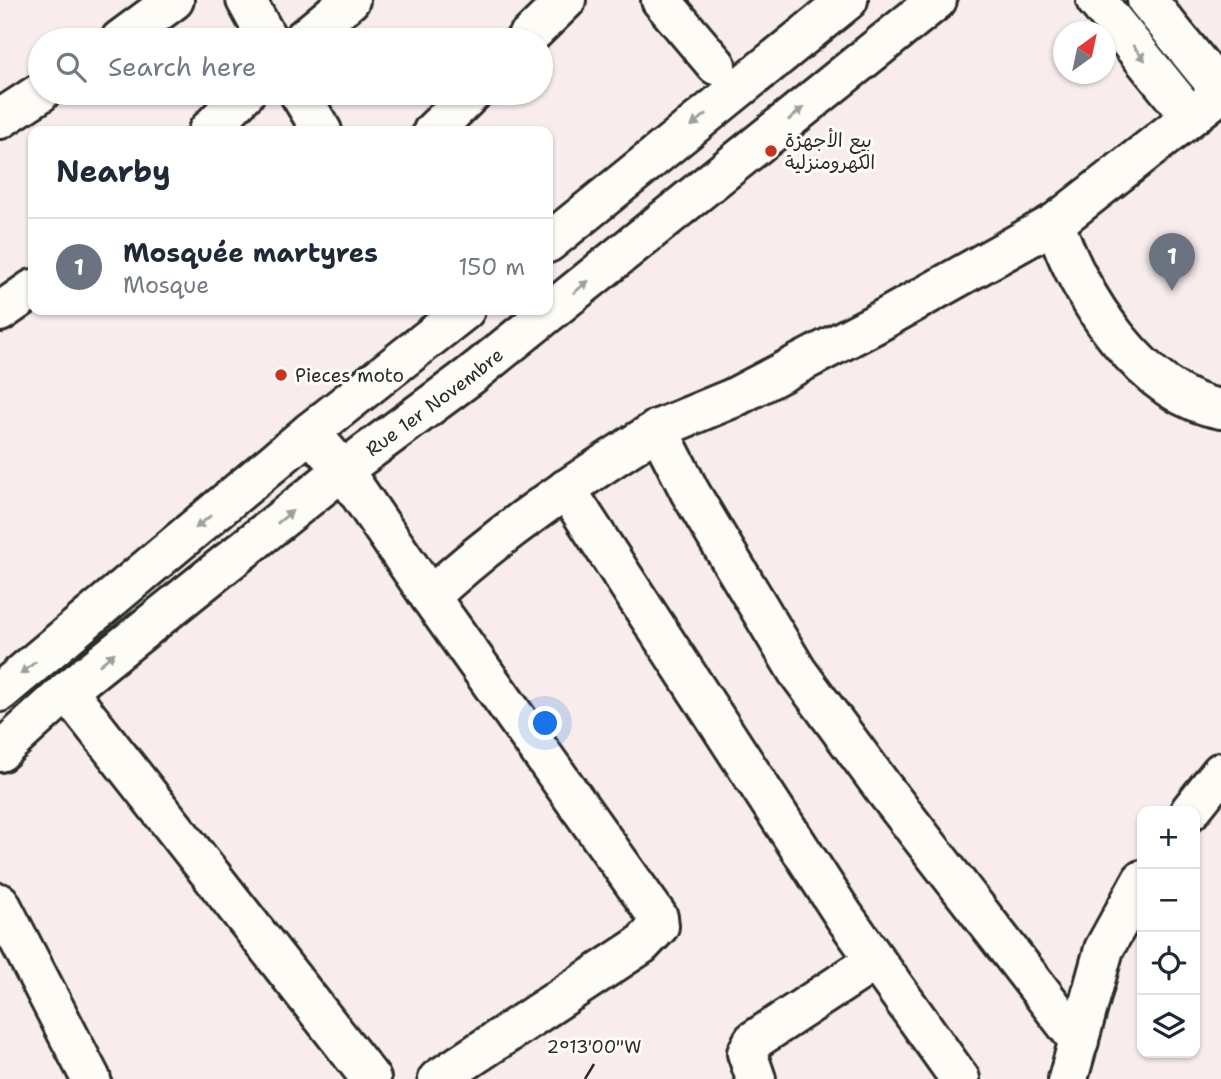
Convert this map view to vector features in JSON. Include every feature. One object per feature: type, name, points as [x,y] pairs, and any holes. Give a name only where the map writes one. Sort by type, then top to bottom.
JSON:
[{"type":"street","points":[[136,28],[174,0]]},
{"type":"street","points":[[246,0],[261,28]]},
{"type":"street","points":[[316,28],[350,0]]},
{"type":"street","points":[[538,28],[566,0]]},
{"type":"street","points":[[661,0],[716,65]]},
{"type":"street","points":[[553,239],[848,0]]},
{"type":"street","name":"Rue 1er Novembre","points":[[553,309],[937,0]]},
{"type":"street","points":[[1096,0],[1189,115]]},
{"type":"street","points":[[430,597],[467,562],[566,489],[659,429],[756,386],[873,325],[1055,223],[1221,92],[1147,0]]},
{"type":"street","points":[[0,119],[28,101]]},
{"type":"street","points":[[213,126],[233,105]]},
{"type":"street","points":[[306,105],[319,126]]},
{"type":"street","points":[[438,126],[460,105]]},
{"type":"street","points":[[1055,223],[1066,260],[1092,302],[1142,366],[1175,393],[1221,409]]},
{"type":"street","points":[[0,312],[28,292]]},
{"type":"street","name":"Rue 1er Novembre","points":[[0,752],[67,691],[343,470],[470,376],[546,315]]},
{"type":"street","points":[[0,692],[445,316]]},
{"type":"street","points":[[659,429],[690,492],[797,671],[884,789],[1079,1041]]},
{"type":"street","points":[[310,432],[343,470],[658,917],[659,926],[641,945],[438,1079]]},
{"type":"street","points":[[566,489],[875,961],[960,1079]]},
{"type":"street","points":[[67,691],[370,1079]]},
{"type":"street","points":[[1194,806],[1221,772]]},
{"type":"street","points":[[1068,1079],[1104,949],[1137,889]]},
{"type":"street","points":[[0,903],[91,1079]]},
{"type":"street","points":[[756,1079],[747,1054],[754,1041],[875,961]]},
{"type":"place","name":"بيع الأجهزة الكهرومنزلية","points":[[771,151]]},
{"type":"place","name":"Mosquée martyres","points":[[1172,291]]},
{"type":"place","name":"Pieces moto","points":[[281,375]]}]
